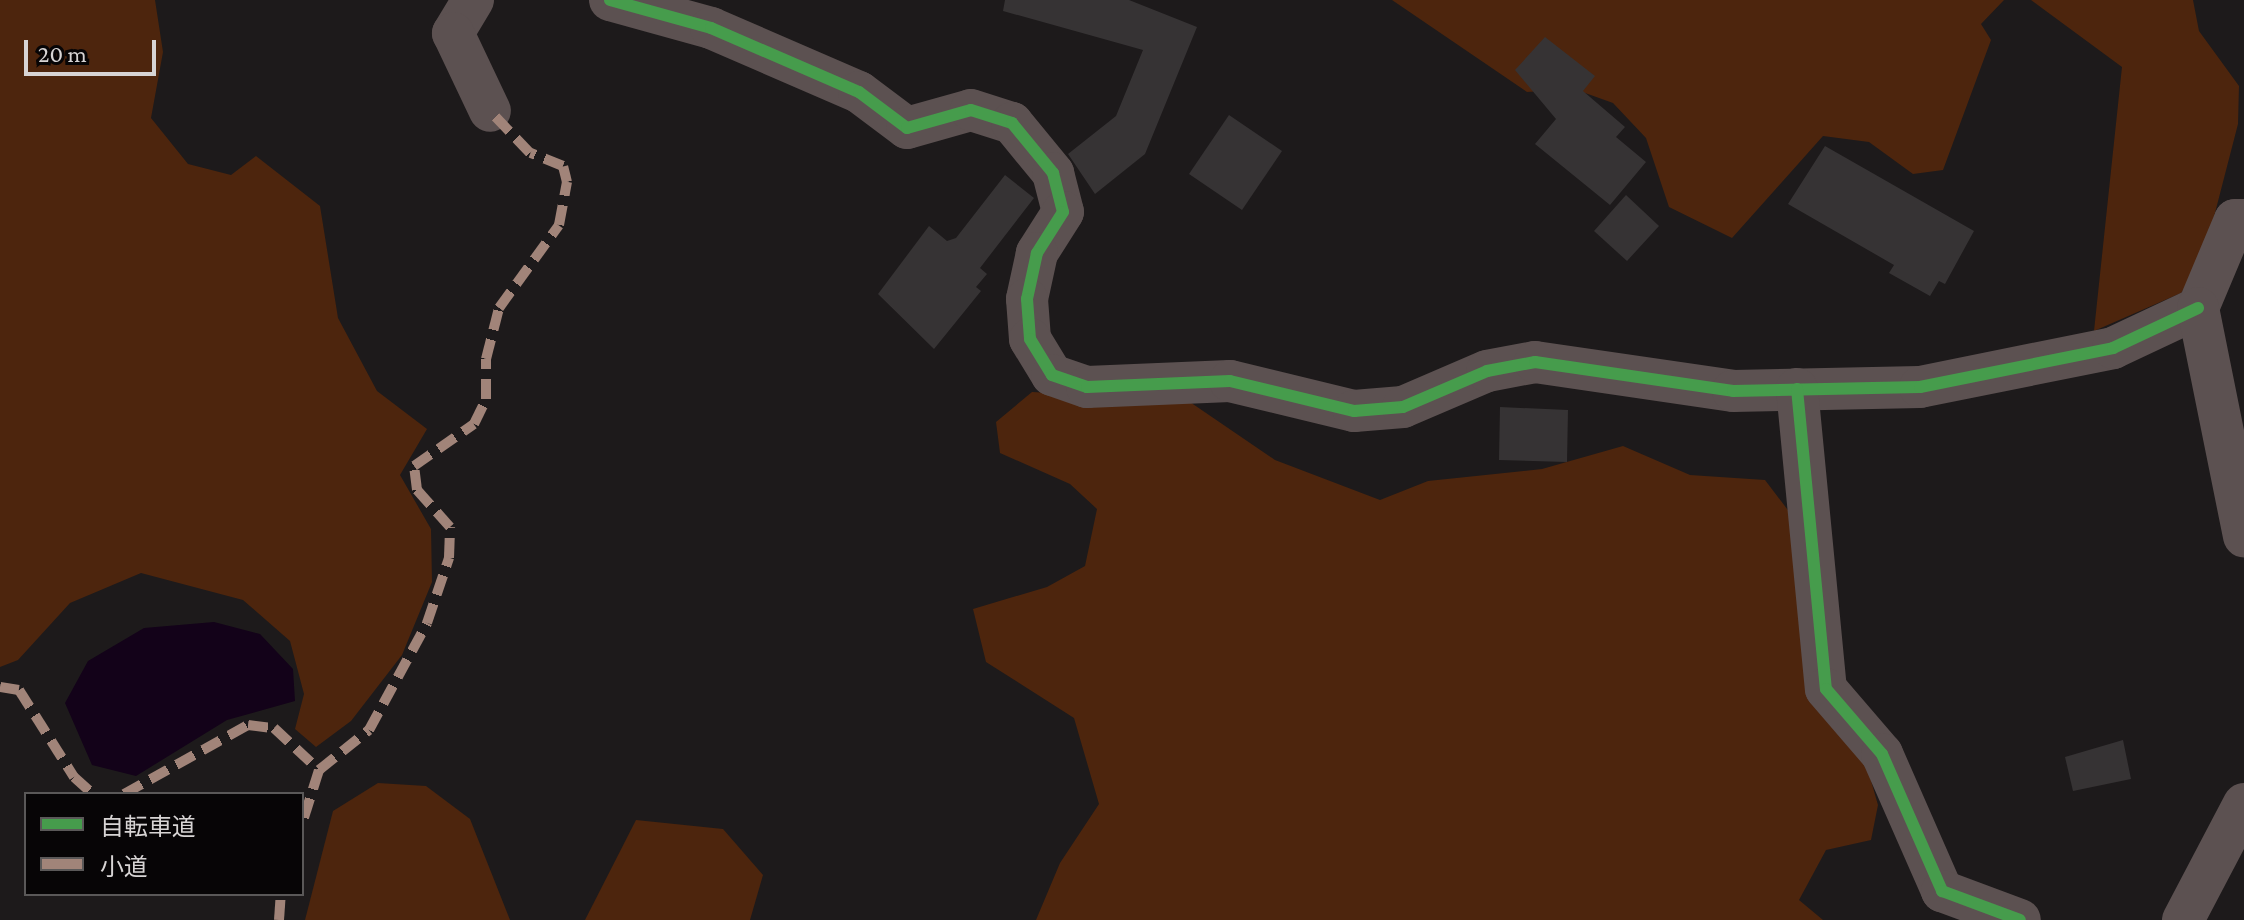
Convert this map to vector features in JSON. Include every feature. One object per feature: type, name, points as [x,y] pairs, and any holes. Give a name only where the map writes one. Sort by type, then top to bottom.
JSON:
[{"type":"street","points":[[473,0],[453,33],[490,111]]},
{"type":"street","points":[[610,0],[711,28],[859,92],[907,128],[971,110],[1012,123],[1053,173],[1063,212],[1037,253],[1027,299],[1030,339],[1052,375],[1087,387],[1230,381],[1354,411],[1403,407],[1487,371],[1535,362],[1733,391],[1920,387],[2113,348],[2198,308]]},
{"type":"street","points":[[2244,220],[2235,220],[2198,308],[2244,536]]},
{"type":"street","points":[[1797,389],[1826,689],[1882,754],[1942,891],[2020,920]]},
{"type":"street","points":[[2183,920],[2244,804]]},
{"type":"shaded area","points":[[0,0],[155,0],[163,52],[151,118],[188,164],[231,175],[256,156],[320,206],[338,318],[377,391],[427,429],[400,475],[431,529],[432,582],[402,655],[351,721],[316,747],[295,729],[304,694],[290,641],[243,600],[141,573],[70,603],[18,660],[0,667]]},
{"type":"shaded area","points":[[1392,0],[2004,0],[1981,24],[1991,40],[1943,170],[1913,174],[1869,142],[1823,136],[1732,238],[1669,207],[1646,138],[1613,103],[1574,89],[1527,92]]},
{"type":"shaded area","points":[[2031,0],[2193,0],[2199,31],[2239,86],[2238,124],[2201,267],[2181,293],[2094,331],[2122,67]]},
{"type":"shaded area","points":[[1032,392],[1187,400],[1275,460],[1380,500],[1428,481],[1542,469],[1623,446],[1690,475],[1765,480],[1797,522],[1878,805],[1871,840],[1826,850],[1799,900],[1823,920],[1036,920],[1060,863],[1099,804],[1074,718],[986,662],[973,609],[1047,587],[1085,566],[1097,509],[1070,484],[1000,453],[996,422]]},
{"type":"shaded area","points":[[214,622],[260,634],[293,669],[295,701],[227,720],[136,776],[92,765],[65,703],[88,661],[144,628]]},
{"type":"shaded area","points":[[378,783],[426,786],[470,819],[510,920],[305,920],[333,811]]},
{"type":"shaded area","points":[[636,820],[723,829],[763,875],[750,920],[585,920]]},
{"type":"building","points":[[1005,0],[1129,0],[1197,27],[1145,154],[1095,194],[1068,154],[1116,116],[1143,50],[1003,11]]},
{"type":"building","points":[[1545,37],[1595,76],[1583,91],[1625,127],[1616,137],[1646,162],[1610,205],[1535,144],[1556,119],[1515,70]]},
{"type":"building","points":[[1229,115],[1282,151],[1242,210],[1189,174]]},
{"type":"building","points":[[1825,146],[1974,231],[1945,284],[1939,281],[1930,296],[1889,273],[1894,265],[1788,204]]},
{"type":"building","points":[[1005,175],[1034,198],[980,268],[987,274],[976,287],[981,291],[934,349],[878,294],[929,226],[947,241],[956,238]]},
{"type":"building","points":[[1626,195],[1659,226],[1627,261],[1594,231]]},
{"type":"building","points":[[1500,407],[1568,410],[1567,462],[1499,460]]},
{"type":"building","points":[[2123,740],[2131,779],[2073,791],[2065,757]]},
{"type":"marked path","points":[[319,770],[369,730],[427,623],[449,558],[450,527],[417,490],[414,466],[474,424],[486,399],[486,359],[499,308],[559,225],[567,182],[563,166],[530,153],[490,111]]},
{"type":"marked path","points":[[0,687],[19,690],[74,777],[91,792]]},
{"type":"marked path","points":[[128,792],[248,725],[274,728],[319,770],[304,818]]},
{"type":"marked path","points":[[279,920],[281,896]]},
{"type":"cycle path","points":[[610,0],[711,28],[859,92],[907,128],[971,110],[1012,123],[1053,173],[1063,212],[1037,253],[1027,299],[1030,339],[1052,375],[1087,387],[1230,381],[1354,411],[1403,407],[1487,371],[1535,362],[1733,391],[1920,387],[2113,348],[2198,308]]},
{"type":"cycle path","points":[[1797,389],[1826,689],[1882,754],[1942,891],[2020,920]]}]
